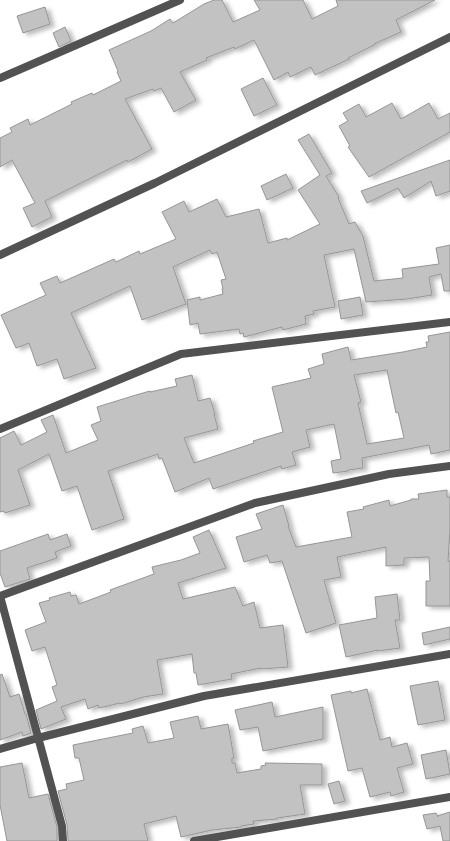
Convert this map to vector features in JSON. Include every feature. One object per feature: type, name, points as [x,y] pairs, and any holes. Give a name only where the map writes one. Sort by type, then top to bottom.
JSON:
[{"type":"street","points":[[0,78],[180,0]]},
{"type":"street","points":[[0,255],[155,183],[450,37]]},
{"type":"street","points":[[0,429],[181,354],[450,322]]},
{"type":"street","points":[[63,841],[62,826],[0,596],[255,503],[389,474],[450,466]]},
{"type":"street","points":[[0,749],[204,696],[450,654]]},
{"type":"street","points":[[194,841],[450,797]]},
{"type":"building","points":[[214,0],[222,0],[233,22],[260,10],[254,0],[303,0],[312,19],[338,6],[336,0],[435,0],[396,20],[401,32],[374,44],[348,58],[349,59],[315,75],[311,67],[290,77],[288,72],[274,80],[254,40],[235,49],[234,47],[206,58],[207,60],[180,72],[196,100],[174,112],[161,88],[154,91],[153,89],[125,99],[152,149],[128,162],[127,160],[45,201],[52,217],[32,227],[23,208],[35,203],[12,160],[0,167],[0,138],[12,132],[10,128],[28,119],[30,125],[72,104],[71,102],[92,93],[93,95],[121,81],[109,50],[151,31],[170,19],[173,23],[204,4]]},
{"type":"building","points":[[45,7],[50,24],[23,33],[17,16]]},
{"type":"building","points":[[65,27],[71,41],[59,47],[53,33]]},
{"type":"building","points":[[263,78],[277,105],[254,116],[241,89]]},
{"type":"building","points":[[392,103],[401,119],[429,103],[438,119],[450,113],[450,132],[369,177],[348,147],[350,146],[339,126],[348,121],[343,113],[359,104],[366,117]]},
{"type":"building","points":[[309,134],[332,173],[326,176],[339,197],[338,198],[349,224],[355,222],[363,236],[374,281],[403,278],[402,269],[439,264],[436,248],[450,245],[450,291],[444,291],[441,274],[429,277],[432,295],[407,299],[366,302],[354,249],[324,255],[335,307],[313,311],[314,314],[305,316],[306,324],[283,330],[282,327],[244,337],[243,333],[240,334],[239,329],[200,334],[198,323],[190,325],[187,300],[200,297],[200,300],[223,294],[221,280],[226,279],[217,252],[212,254],[210,250],[173,267],[186,304],[142,320],[130,286],[71,313],[96,368],[64,379],[57,359],[37,366],[29,343],[16,348],[1,315],[46,295],[40,283],[57,276],[60,283],[114,259],[116,262],[139,251],[140,254],[176,239],[162,212],[184,201],[189,212],[217,199],[226,217],[259,209],[268,243],[287,238],[287,240],[320,224],[298,190],[320,175],[298,140]]},
{"type":"building","points":[[450,160],[450,191],[436,196],[431,181],[404,198],[398,188],[367,203],[361,191]]},
{"type":"building","points":[[286,174],[293,188],[267,200],[261,186]]},
{"type":"building","points":[[360,297],[363,315],[341,319],[338,301]]},
{"type":"building","points":[[450,332],[450,450],[431,454],[429,445],[362,458],[363,468],[333,473],[331,461],[341,459],[334,424],[306,430],[310,447],[292,452],[296,465],[282,469],[281,466],[213,489],[209,478],[175,492],[162,458],[159,459],[158,454],[108,471],[124,519],[92,530],[77,486],[62,491],[49,454],[18,470],[30,505],[5,513],[4,511],[0,512],[0,438],[14,431],[21,445],[47,432],[41,420],[53,415],[66,453],[98,440],[91,425],[101,421],[97,407],[150,391],[177,386],[175,379],[192,375],[198,401],[210,398],[218,429],[184,438],[194,463],[254,443],[253,441],[283,432],[272,387],[311,378],[308,369],[324,364],[322,354],[348,347],[351,360],[403,352],[427,347],[426,342],[429,342],[428,336]],"holes":[[[387,370],[396,413],[398,412],[404,438],[367,444],[358,403],[361,402],[354,375]]]},
{"type":"building","points":[[447,490],[447,497],[450,497],[448,561],[450,561],[450,606],[426,606],[426,581],[430,581],[429,557],[404,558],[404,565],[386,566],[386,547],[337,557],[341,577],[324,580],[336,623],[306,633],[282,561],[270,563],[267,555],[244,562],[236,537],[262,529],[256,514],[283,505],[288,526],[296,547],[352,537],[347,512],[364,509],[363,507],[389,500],[390,506],[411,499],[419,499],[418,494]]},
{"type":"building","points":[[209,530],[226,568],[178,583],[183,599],[235,587],[243,606],[254,602],[260,628],[283,625],[288,667],[261,668],[231,674],[232,679],[198,685],[196,673],[194,673],[192,654],[157,660],[163,694],[143,697],[121,704],[99,708],[98,705],[88,709],[85,699],[61,707],[66,719],[41,729],[36,710],[57,701],[52,687],[57,685],[45,647],[32,651],[25,630],[46,622],[39,603],[50,600],[49,598],[70,592],[71,596],[76,595],[79,604],[111,592],[110,590],[154,574],[152,567],[181,560],[200,553],[193,537]]},
{"type":"building","points":[[48,534],[50,540],[67,534],[71,546],[55,552],[57,558],[27,568],[30,579],[5,587],[0,573],[0,551]]},
{"type":"building","points":[[397,594],[400,620],[395,620],[400,648],[378,650],[346,657],[339,625],[377,618],[375,597]]},
{"type":"building","points":[[450,627],[450,639],[424,645],[422,633]]},
{"type":"building","points":[[2,674],[10,697],[19,694],[31,733],[23,736],[22,732],[0,740],[0,675]]},
{"type":"building","points":[[438,681],[445,720],[418,725],[410,686]]},
{"type":"building","points":[[367,689],[380,740],[390,737],[392,747],[407,743],[413,764],[397,768],[404,792],[391,796],[390,792],[370,797],[362,768],[348,771],[331,695],[351,691],[351,693]]},
{"type":"building","points":[[272,702],[275,717],[323,707],[323,739],[263,751],[258,727],[240,730],[235,710]]},
{"type":"building","points":[[198,716],[201,729],[228,724],[234,758],[232,758],[232,763],[235,763],[237,773],[261,769],[261,766],[266,765],[265,763],[322,764],[322,785],[300,785],[305,814],[277,819],[253,821],[254,824],[241,827],[212,830],[181,837],[176,816],[144,824],[148,841],[68,841],[67,825],[58,791],[67,789],[66,784],[84,780],[79,758],[75,758],[73,745],[133,733],[132,729],[143,726],[148,743],[174,738],[170,722]]},
{"type":"building","points":[[446,750],[450,774],[426,779],[421,755]]},
{"type":"building","points":[[22,763],[29,798],[48,794],[57,827],[57,841],[7,841],[0,805],[0,767]]},
{"type":"building","points":[[339,781],[345,801],[334,804],[328,784]]},
{"type":"building","points":[[450,812],[450,841],[443,841],[440,826],[427,829],[423,815],[436,813],[437,816]]}]
